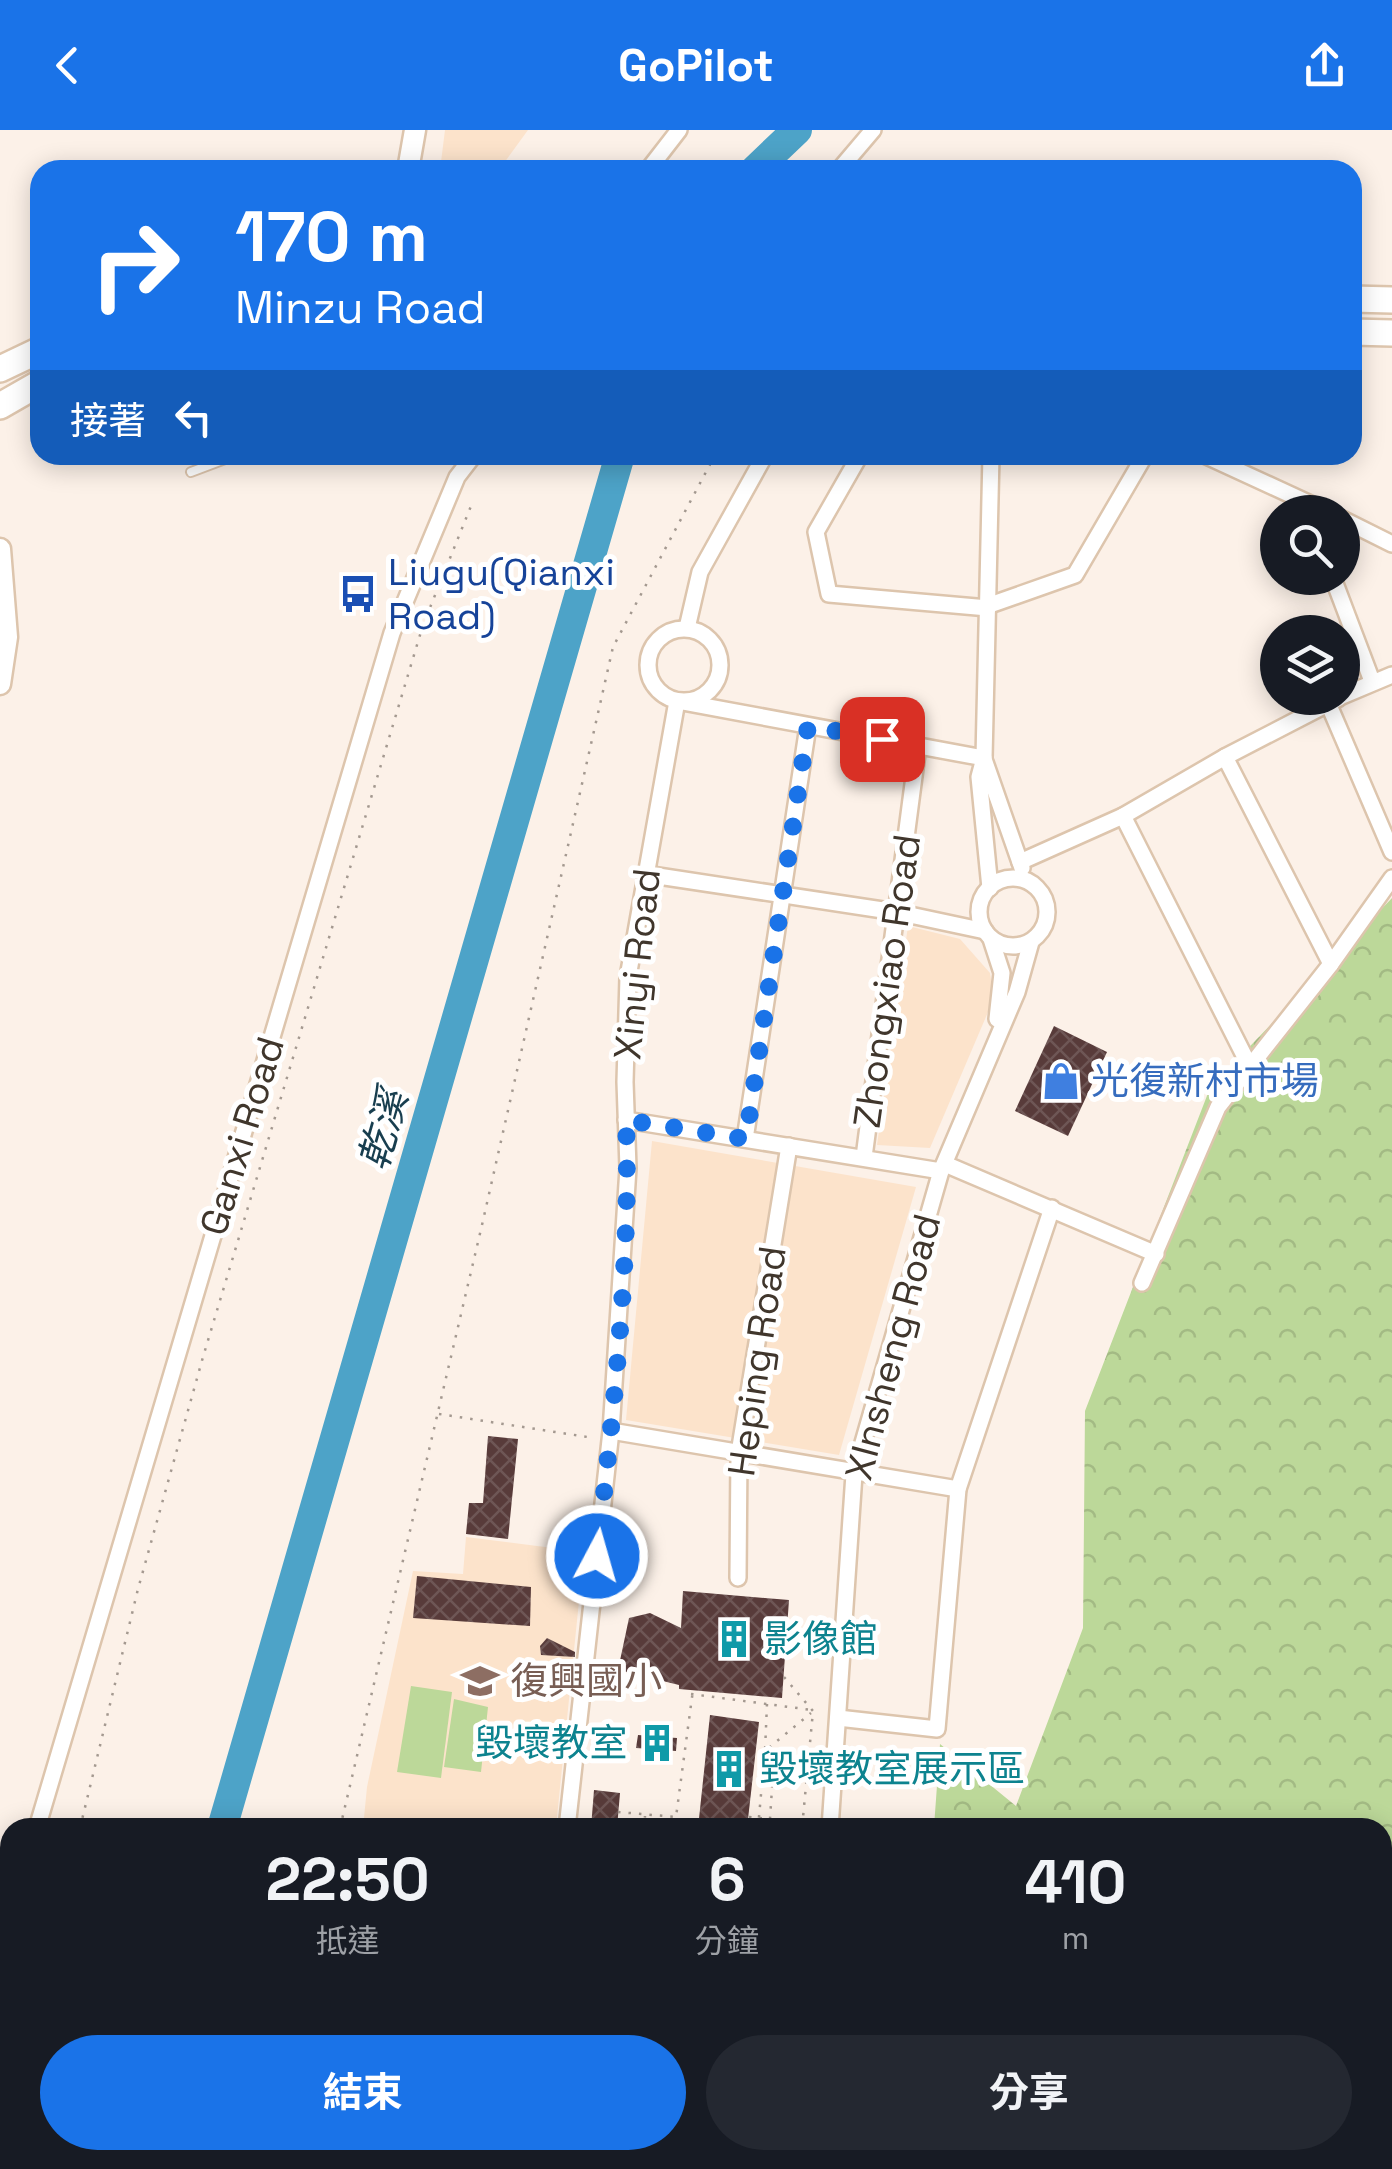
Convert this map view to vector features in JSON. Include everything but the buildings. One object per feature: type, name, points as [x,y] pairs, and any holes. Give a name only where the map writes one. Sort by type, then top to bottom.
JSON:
[{"type":"main road","points":[[1362,298],[1392,300]]},
{"type":"main road","points":[[1362,332],[1392,333]]},
{"type":"main road","points":[[0,370],[30,355]]},
{"type":"main road","points":[[0,406],[30,389]]},
{"type":"street","points":[[410,160],[415,130]]},
{"type":"street","points":[[656,160],[679,130]]},
{"type":"street","points":[[846,160],[873,130]]},
{"type":"street","name":"Ganxi Road","points":[[40,1818],[392,633],[457,477],[466,465]]},
{"type":"street","points":[[688,628],[700,572],[759,465]]},
{"type":"street","points":[[854,465],[816,532],[829,594],[987,607],[1075,576],[1140,465]]},
{"type":"street","points":[[990,465],[984,758],[1025,881]]},
{"type":"street","points":[[1224,465],[1284,495]]},
{"type":"street","points":[[1360,529],[1392,544]]},
{"type":"street","points":[[0,549],[7,637],[0,684]]},
{"type":"street","points":[[1340,595],[1372,680]]},
{"type":"street","points":[[678,701],[689,702],[710,692],[720,671],[717,648],[699,631],[688,628],[664,634],[650,654],[650,678],[656,689],[678,701],[984,758]]},
{"type":"street","points":[[1360,687],[1392,674]]},
{"type":"street","name":"Xinyi Road","points":[[568,1818],[610,1436],[628,1168],[628,978],[678,701]]},
{"type":"street","points":[[1020,862],[1123,816],[1306,715]]},
{"type":"street","points":[[1343,715],[1392,852]]},
{"type":"street","points":[[746,1139],[808,726]]},
{"type":"street","name":"Zhongxiao Road","points":[[864,1158],[918,746]]},
{"type":"street","points":[[1226,757],[1331,964]]},
{"type":"street","name":"XInsheng Road","points":[[831,1818],[854,1474],[943,1168],[989,1057],[1002,986],[1000,962],[979,912],[990,888],[980,776],[984,758]]},
{"type":"street","points":[[1123,816],[1250,1066]]},
{"type":"street","points":[[645,874],[896,912],[988,935],[1010,947],[1031,942]]},
{"type":"street","points":[[1142,1283],[1218,1106],[1331,964],[1392,878]]},
{"type":"street","points":[[989,1057],[1018,992],[1031,942],[1045,925],[1047,915],[1042,894],[1025,881],[1005,879],[990,888]]},
{"type":"street","points":[[626,1120],[943,1168],[1052,1208],[1156,1254]]},
{"type":"street","name":"Heping Road","points":[[738,1578],[740,1453],[789,1146]]},
{"type":"street","points":[[838,1718],[937,1729],[958,1490],[1052,1208]]},
{"type":"street","points":[[610,1436],[740,1453],[958,1490]]},
{"type":"lane","points":[[191,472],[210,465]]},
{"type":"path","points":[[342,1818],[613,647],[710,465]]},
{"type":"path","points":[[82,1818],[138,1589],[203,1356],[423,625],[470,506]]},
{"type":"path","points":[[438,1414],[610,1436]]},
{"type":"path","points":[[784,1677],[813,1711],[803,1818]]},
{"type":"path","points":[[618,1812],[676,1817],[692,1692],[813,1711]]},
{"type":"path","points":[[767,1702],[765,1751],[813,1711]]},
{"type":"path","points":[[759,1818],[762,1772],[807,1778]]},
{"type":"path","points":[[770,1818],[773,1773]]},
{"type":"path","points":[[749,1817],[760,1818]]},
{"type":"shaded area","points":[[445,130],[528,130],[506,160],[441,160]]},
{"type":"shaded area","points":[[908,926],[960,939],[990,973],[994,998],[930,1148],[877,1145]]},
{"type":"shaded area","points":[[652,1141],[916,1187],[839,1455],[626,1420]]},
{"type":"shaded area","name":"復興國小","points":[[466,1537],[584,1552],[557,1818],[364,1818],[367,1787],[413,1571],[463,1574]]},
{"type":"green space","points":[[1392,898],[1392,1818],[935,1818],[940,1744],[1016,1806],[1083,1628],[1085,1411],[1210,1088]]},
{"type":"green space","points":[[411,1686],[452,1692],[441,1778],[397,1772]]},
{"type":"green space","points":[[454,1699],[488,1707],[481,1772],[444,1767]]},
{"type":"waterway","name":"乾溪","points":[[766,160],[797,130]]},
{"type":"waterway","name":"乾溪","points":[[225,1818],[617,465]]},
{"type":"place","name":"Liugu(Qianxi Road)","points":[[358,594]]},
{"type":"place","name":"光復新村市場","points":[[1061,1081]]},
{"type":"place","name":"影像館","points":[[734,1639]]},
{"type":"place","name":"復興國小","points":[[480,1681]]},
{"type":"place","name":"毀壞教室","points":[[657,1743]]},
{"type":"place","name":"毀壞教室展示區","points":[[729,1769]]},
{"type":"route","points":[[597,1556],[611,1431],[628,1168],[626,1120],[746,1139],[808,726],[882,739]]}]
